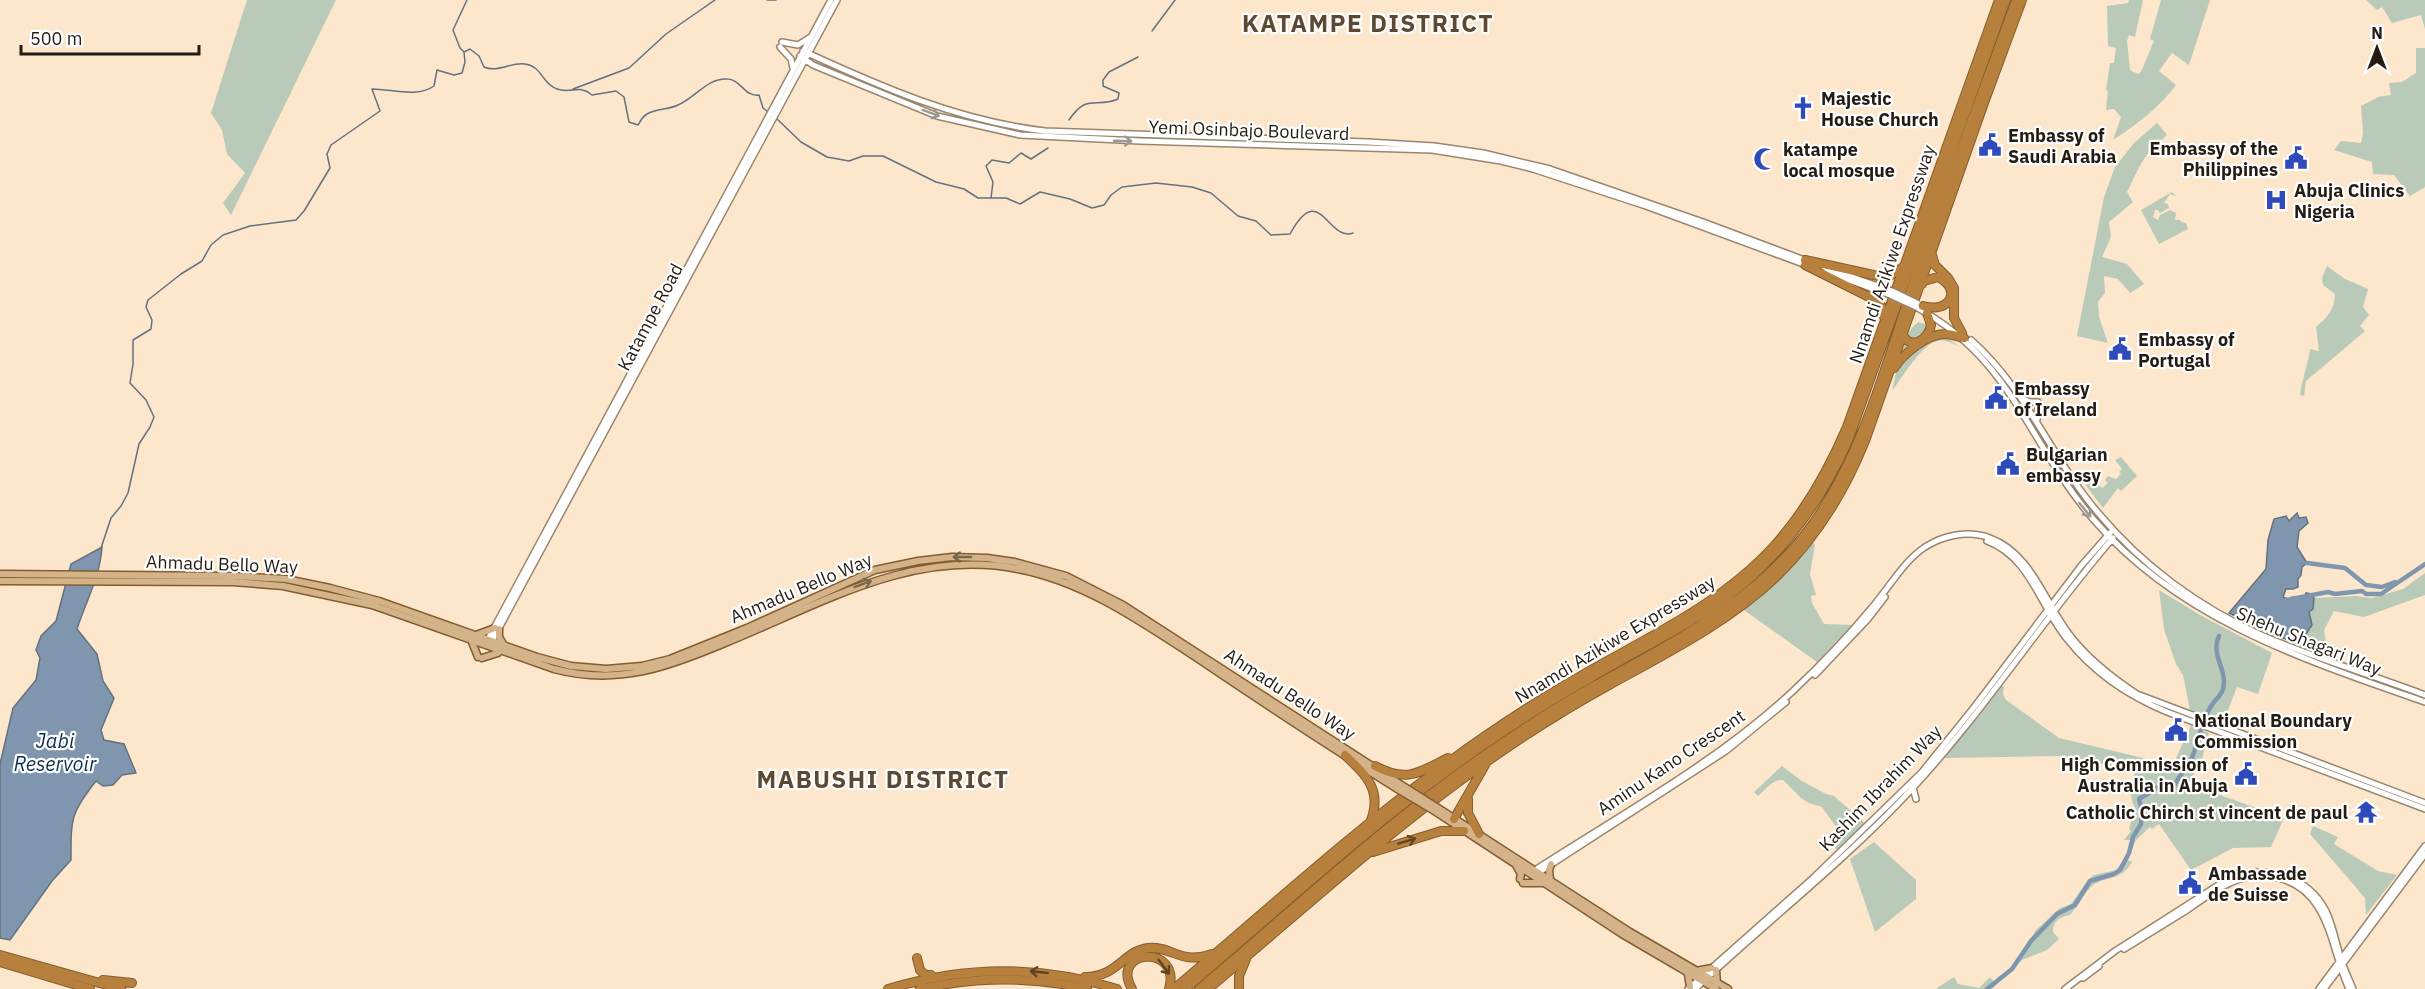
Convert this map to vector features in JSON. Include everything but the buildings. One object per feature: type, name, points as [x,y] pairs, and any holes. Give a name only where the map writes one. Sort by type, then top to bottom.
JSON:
[{"type":"highway","name":"Nnamdi Azikiwe Expressway","points":[[1171,989],[1217,953],[1370,823],[1463,751],[1572,680],[1703,606],[1762,558],[1789,528],[1827,471],[1857,399],[1999,0]]},
{"type":"highway","name":"Nnamdi Azikiwe Expressway","points":[[1185,989],[1419,791],[1524,718],[1715,605],[1752,576],[1788,539],[1825,487],[1858,417],[1943,172],[2006,0]]},
{"type":"highway","name":"Nnamdi Azikiwe Expressway","points":[[1199,989],[1404,815],[1470,766],[1562,705],[1678,640],[1735,602],[1779,564],[1812,525],[1841,478],[1866,418],[2016,0]]},
{"type":"highway","name":"Nnamdi Azikiwe Expressway","points":[[1208,989],[1368,853],[1487,761],[1543,724],[1706,631],[1765,586],[1795,556],[1820,525],[1857,460],[2022,0]]},
{"type":"highway","points":[[2000,14],[2009,18]]},
{"type":"highway","points":[[1957,179],[1958,157]]},
{"type":"highway","points":[[1930,190],[1943,172]]},
{"type":"highway","points":[[1931,252],[1935,265],[1954,288],[1954,318],[1963,336]]},
{"type":"highway","points":[[1805,262],[1887,278],[1904,266]]},
{"type":"highway","points":[[1805,262],[1875,300],[1881,305],[1885,319]]},
{"type":"highway","points":[[1919,288],[1924,281],[1938,278],[1950,288],[1950,298],[1943,307],[1935,309],[1921,307]]},
{"type":"highway","points":[[1902,334],[1907,342],[1911,343],[1916,343],[1927,336],[1931,325],[1921,307]]},
{"type":"highway","points":[[1887,380],[1898,362],[1925,342],[1946,334],[1963,336]]},
{"type":"highway","points":[[1857,399],[1858,417]]},
{"type":"highway","points":[[1841,478],[1857,460]]},
{"type":"highway","points":[[1670,626],[1691,621]]},
{"type":"highway","points":[[1524,718],[1535,704]]},
{"type":"highway","points":[[1543,724],[1562,705]]},
{"type":"highway","points":[[1375,766],[1392,774],[1401,784],[1463,751]]},
{"type":"highway","points":[[1345,755],[1362,770],[1373,792],[1375,805],[1370,823]]},
{"type":"highway","points":[[1445,830],[1453,821],[1487,761]]},
{"type":"highway","points":[[1468,796],[1468,813],[1479,834]]},
{"type":"highway","points":[[1368,853],[1445,830],[1464,831]]},
{"type":"highway","points":[[1327,888],[1341,867]]},
{"type":"highway","points":[[1266,911],[1286,902]]},
{"type":"highway","points":[[1270,928],[1292,918]]},
{"type":"highway","points":[[1074,977],[1101,976],[1114,970],[1133,953],[1148,948],[1189,959],[1217,953]]},
{"type":"highway","points":[[0,955],[59,975],[90,989]]},
{"type":"highway","points":[[1132,989],[1127,976],[1130,966],[1139,957],[1147,956],[1160,959],[1166,965],[1171,989]]},
{"type":"highway","points":[[1239,989],[1239,976],[1247,956]]},
{"type":"highway","points":[[890,989],[917,976],[915,958],[925,975],[1028,971],[1074,977],[1117,989]]},
{"type":"highway","points":[[0,962],[37,968]]},
{"type":"highway","points":[[890,989],[959,974]]},
{"type":"highway","points":[[59,975],[132,983]]},
{"type":"highway","points":[[75,975],[121,989]]},
{"type":"highway","points":[[920,989],[979,980],[1038,981],[1087,989]]},
{"type":"highway","points":[[1038,981],[1060,989]]},
{"type":"main road","name":"Katampe Road","points":[[814,37],[831,0]]},
{"type":"main road","name":"Katampe Road","points":[[488,644],[804,55],[837,0]]},
{"type":"main road","points":[[813,64],[796,70],[781,45],[798,45],[814,37],[816,51],[826,62]]},
{"type":"main road","name":"Yemi Osinbajo Boulevard","points":[[804,55],[898,93],[981,120],[1045,130],[1368,142],[1474,152],[1551,169],[1702,224]]},
{"type":"main road","name":"Yemi Osinbajo Boulevard","points":[[804,55],[813,64],[896,100],[937,116],[972,126],[1045,138],[1432,150],[1482,157],[1533,169],[1702,224]]},
{"type":"main road","points":[[896,100],[898,93]]},
{"type":"main road","name":"Shehu Shagari Way","points":[[1702,224],[1891,293],[1921,307],[1963,336],[1992,360],[2021,397],[2082,493],[2115,532],[2174,584],[2228,618],[2289,646],[2425,695]]},
{"type":"main road","name":"Shehu Shagari Way","points":[[1963,336],[1998,376],[2024,413],[2074,496],[2109,537],[2171,589],[2226,624],[2288,652],[2425,702]]},
{"type":"main road","points":[[2021,397],[2038,405],[2037,422]]},
{"type":"main road","name":"Kashim Ibrahim Way","points":[[1714,969],[1812,879],[1922,772],[2115,532]]},
{"type":"main road","points":[[1822,665],[1918,552],[1936,541],[1960,534],[1982,535],[2010,548],[2027,566],[2057,622],[2082,650],[2122,684],[2151,701],[2198,721],[2376,783],[2425,803]]},
{"type":"main road","name":"Ahmadu Bello Way","points":[[504,650],[572,666],[606,669],[642,666],[670,659],[747,628],[875,570],[936,558],[994,559],[1051,571],[1098,590],[1151,621],[1375,766]]},
{"type":"main road","name":"Ahmadu Bello Way","points":[[0,581],[234,576],[286,579],[330,588],[379,602],[554,669],[584,675],[606,676],[649,671],[690,658],[855,586],[892,574],[953,565],[1014,568],[1060,580],[1097,597],[1168,640],[1345,755],[1401,784],[1464,831],[1516,865],[1535,871]]},
{"type":"main road","name":"Ahmadu Bello Way","points":[[0,574],[58,579]]},
{"type":"main road","points":[[2044,601],[2060,600],[2057,622]]},
{"type":"main road","points":[[2044,601],[2043,621],[2057,622]]},
{"type":"main road","name":"Kashim Ibrahim Way","points":[[1698,983],[1859,842],[1913,788],[1945,751],[2043,621]]},
{"type":"main road","points":[[497,628],[504,650],[480,657],[473,639],[497,628]]},
{"type":"main road","name":"Aminu Kano Crescent","points":[[1535,871],[1551,864],[1726,752],[1774,714],[1822,665]]},
{"type":"main road","name":"Aminu Kano Crescent","points":[[1535,871],[1713,754],[1771,711],[1822,665]]},
{"type":"main road","points":[[2207,724],[2425,809]]},
{"type":"main road","points":[[1913,788],[1916,799]]},
{"type":"main road","name":"Ahmadu Bello Way","points":[[1453,821],[1479,834],[1535,871],[1622,934],[1688,974],[1698,983],[1728,989]]},
{"type":"main road","points":[[2324,989],[2352,945],[2425,846]]},
{"type":"main road","points":[[2319,989],[2425,854]]},
{"type":"main road","points":[[1516,865],[1522,881],[1547,881],[1551,864]]},
{"type":"main road","points":[[2065,989],[2088,969],[2223,882],[2245,873],[2270,872],[2301,883],[2321,904],[2336,944],[2340,964],[2353,989]]},
{"type":"main road","points":[[2070,989],[2105,961],[2225,885],[2241,878],[2258,875],[2272,876],[2290,882],[2301,888],[2312,899],[2322,913],[2349,989]]},
{"type":"main road","name":"Ahmadu Bello Way","points":[[1547,881],[1696,971],[1698,983]]},
{"type":"main road","points":[[2336,944],[2343,947],[2352,945]]},
{"type":"main road","points":[[1696,971],[1714,969],[1714,986]]},
{"type":"main road","points":[[1688,974],[1698,983]]},
{"type":"main road","points":[[2331,980],[2338,979],[2345,982]]},
{"type":"green space","points":[[247,0],[336,0],[231,215],[223,203],[245,173],[227,154],[222,130],[211,113]]},
{"type":"green space","points":[[2129,0],[2143,0],[2135,37],[2129,35],[2127,41],[2130,70],[2138,74],[2141,72],[2154,41],[2150,39],[2161,0],[2210,0],[2189,65],[2172,53],[2159,71],[2176,85],[2147,115],[2113,140],[2121,117],[2114,109],[2106,110],[2110,63],[2114,63],[2116,48],[2108,46],[2107,6],[2128,3]]},
{"type":"green space","points":[[2366,0],[2425,0],[2425,29],[2421,15],[2392,23],[2382,7],[2377,10]]},
{"type":"green space","points":[[2416,48],[2425,48],[2425,187],[2410,196],[2394,175],[2373,174],[2372,162],[2334,150],[2341,141],[2361,143],[2363,133],[2361,106],[2378,97],[2391,95],[2389,83],[2402,82],[2416,73]]},
{"type":"green space","points":[[2157,123],[2167,135],[2152,149],[2139,167],[2127,192],[2133,202],[2109,222],[2111,237],[2102,257],[2127,264],[2144,284],[2130,293],[2118,279],[2104,276],[2105,293],[2098,302],[2099,317],[2108,343],[2077,336],[2104,197],[2115,167],[2134,143]]},
{"type":"green space","points":[[2172,192],[2176,196],[2170,194],[2164,203],[2168,204],[2169,208],[2160,213],[2155,210],[2153,217],[2158,220],[2160,215],[2170,210],[2176,213],[2175,220],[2186,223],[2188,229],[2159,244],[2141,210]]},
{"type":"green space","points":[[2327,266],[2345,279],[2368,289],[2363,307],[2369,315],[2360,326],[2365,331],[2306,381],[2304,396],[2300,395],[2310,349],[2319,351],[2316,327],[2330,313],[2335,299],[2335,294],[2323,285],[2322,278]]},
{"type":"green space","points":[[1918,322],[1929,325],[1960,347],[1943,340],[1931,344],[1918,355],[1892,391],[1904,344],[1912,327]]},
{"type":"green space","points":[[2121,457],[2137,476],[2121,491],[2118,488],[2103,508],[2081,479],[2092,472],[2089,476],[2092,480],[2097,480],[2096,483],[2102,488],[2108,483],[2105,480],[2108,476],[2116,479],[2121,474],[2119,472],[2122,469],[2115,460]]},
{"type":"green space","points":[[1810,541],[1815,544],[1810,574],[1816,595],[1811,596],[1812,603],[1824,624],[1852,625],[1817,662],[1741,608]]},
{"type":"green space","points":[[2425,573],[2425,595],[2364,617],[2334,611],[2324,630],[2326,643],[2322,652],[2303,646],[2306,634],[2311,629],[2309,612],[2313,609],[2314,598],[2356,596],[2372,598],[2403,589]]},
{"type":"green space","points":[[2159,590],[2200,615],[2272,653],[2258,694],[2237,687],[2223,723],[2190,710],[2183,675],[2176,664],[2164,629]]},
{"type":"green space","points":[[2000,685],[2004,687],[2003,694],[2006,700],[2059,738],[2173,765],[2191,725],[2209,733],[2200,766],[2197,766],[2191,780],[2212,792],[2284,818],[2271,847],[2233,848],[2191,870],[2159,824],[2152,829],[2150,827],[2136,840],[2128,860],[2132,862],[2128,868],[2118,876],[2096,883],[2085,893],[2070,915],[2056,922],[2053,932],[2059,939],[2047,950],[2022,960],[1992,989],[1938,989],[1954,977],[1958,984],[1979,988],[1990,977],[1995,983],[2012,969],[2036,930],[2060,908],[2071,904],[2094,875],[2116,870],[2131,844],[2131,840],[2124,840],[2131,831],[2129,829],[2135,808],[2131,795],[2135,772],[2057,756],[1944,758]]},
{"type":"green space","points":[[1782,766],[1802,781],[1834,796],[1865,823],[1837,850],[1830,840],[1839,831],[1822,807],[1801,798],[1783,780],[1772,783],[1758,796],[1754,792]]},
{"type":"green space","points":[[2313,826],[2338,837],[2334,844],[2378,871],[2397,875],[2366,915],[2365,898],[2310,834]]},
{"type":"green space","points":[[1874,842],[1916,880],[1916,899],[1875,932],[1850,859]]},
{"type":"water","points":[[2297,513],[2299,518],[2306,517],[2308,523],[2299,531],[2297,547],[2307,563],[2302,567],[2298,587],[2286,589],[2283,597],[2290,600],[2292,597],[2305,597],[2306,593],[2311,594],[2314,598],[2313,609],[2309,612],[2312,625],[2306,634],[2303,646],[2229,613],[2266,569],[2268,540],[2274,519],[2286,516],[2289,521]]},
{"type":"water","name":"Jabi Reservoir","points":[[102,547],[96,579],[77,629],[97,654],[103,681],[114,698],[101,730],[104,740],[124,744],[136,773],[122,775],[113,785],[103,786],[96,781],[81,802],[74,818],[71,860],[52,881],[10,940],[0,938],[0,764],[13,708],[36,680],[40,658],[36,650],[41,636],[56,621],[71,564]]},
{"type":"waterway","points":[[464,52],[453,30],[467,0]]},
{"type":"waterway","points":[[573,89],[629,68],[666,34],[715,0]]},
{"type":"waterway","points":[[767,0],[776,0]]},
{"type":"waterway","points":[[1152,31],[1175,0]]},
{"type":"waterway","points":[[101,548],[111,518],[128,493],[139,444],[154,417],[146,400],[130,383],[133,340],[151,329],[152,320],[146,307],[148,300],[202,261],[211,245],[223,235],[250,226],[296,220],[330,168],[327,154],[331,145],[380,111],[372,89],[412,92],[427,90],[434,86],[437,70],[454,75],[462,73],[465,62],[464,52],[470,49],[479,56],[484,67],[489,69],[520,64],[531,65],[552,87],[557,89],[583,90],[592,95],[616,91],[624,97],[629,122],[638,125],[647,114],[678,105],[707,85],[727,79],[736,82],[750,93],[759,95],[763,108],[768,112]]},
{"type":"waterway","points":[[1069,120],[1081,106],[1118,99],[1119,93],[1103,86],[1103,80],[1109,72],[1138,57]]},
{"type":"waterway","points":[[776,118],[801,142],[827,157],[849,161],[863,156],[883,156],[936,182],[964,189],[978,198],[1006,198],[1020,204],[1040,192],[1070,199],[1092,208],[1104,205],[1111,195],[1122,187],[1156,183],[1192,187],[1211,193],[1238,216],[1256,221],[1271,235],[1290,234],[1300,219],[1309,212],[1316,212],[1323,216],[1336,229],[1344,233],[1353,233]]},
{"type":"waterway","points":[[991,198],[993,182],[986,166],[992,160],[1009,163],[1021,153],[1031,159],[1048,148]]},
{"type":"waterway","points":[[2307,563],[2345,568],[2366,585],[2382,587],[2395,582]]},
{"type":"waterway","points":[[2281,601],[2328,592],[2335,594],[2362,591],[2366,594],[2381,594],[2425,564]]},
{"type":"waterway","points":[[1987,989],[2012,969],[2031,941],[2057,914],[2075,905],[2090,881],[2120,870],[2129,853],[2133,837],[2141,824],[2142,811],[2139,799],[2157,788],[2174,787],[2191,760],[2211,706],[2222,692],[2224,682],[2217,650],[2219,636]]},
{"type":"place","name":"Majestic House Church","points":[[1803,108]]},
{"type":"place","name":"Embassy of Saudi Arabia","points":[[1990,145]]},
{"type":"place","name":"Embassy of the Philippines","points":[[2296,158]]},
{"type":"place","name":"katampe local mosque","points":[[1765,159]]},
{"type":"place","name":"Abuja Clinics Nigeria","points":[[2276,200]]},
{"type":"place","name":"Embassy of Portugal","points":[[2120,349]]},
{"type":"place","name":"Embassy of Ireland","points":[[1996,398]]},
{"type":"place","name":"Bulgarian embassy","points":[[2008,464]]},
{"type":"place","name":"National Boundary Commission","points":[[2176,730]]},
{"type":"place","name":"High Commission of Australia in Abuja","points":[[2246,774]]},
{"type":"place","name":"Catholic Chirch st vincent de paul","points":[[2366,812]]},
{"type":"place","name":"Ambassade de Suisse","points":[[2190,883]]},
{"type":"district","name":"KATAMPE DISTRICT","points":[[1368,23]]},
{"type":"district","name":"MABUSHI DISTRICT","points":[[883,779]]}]
